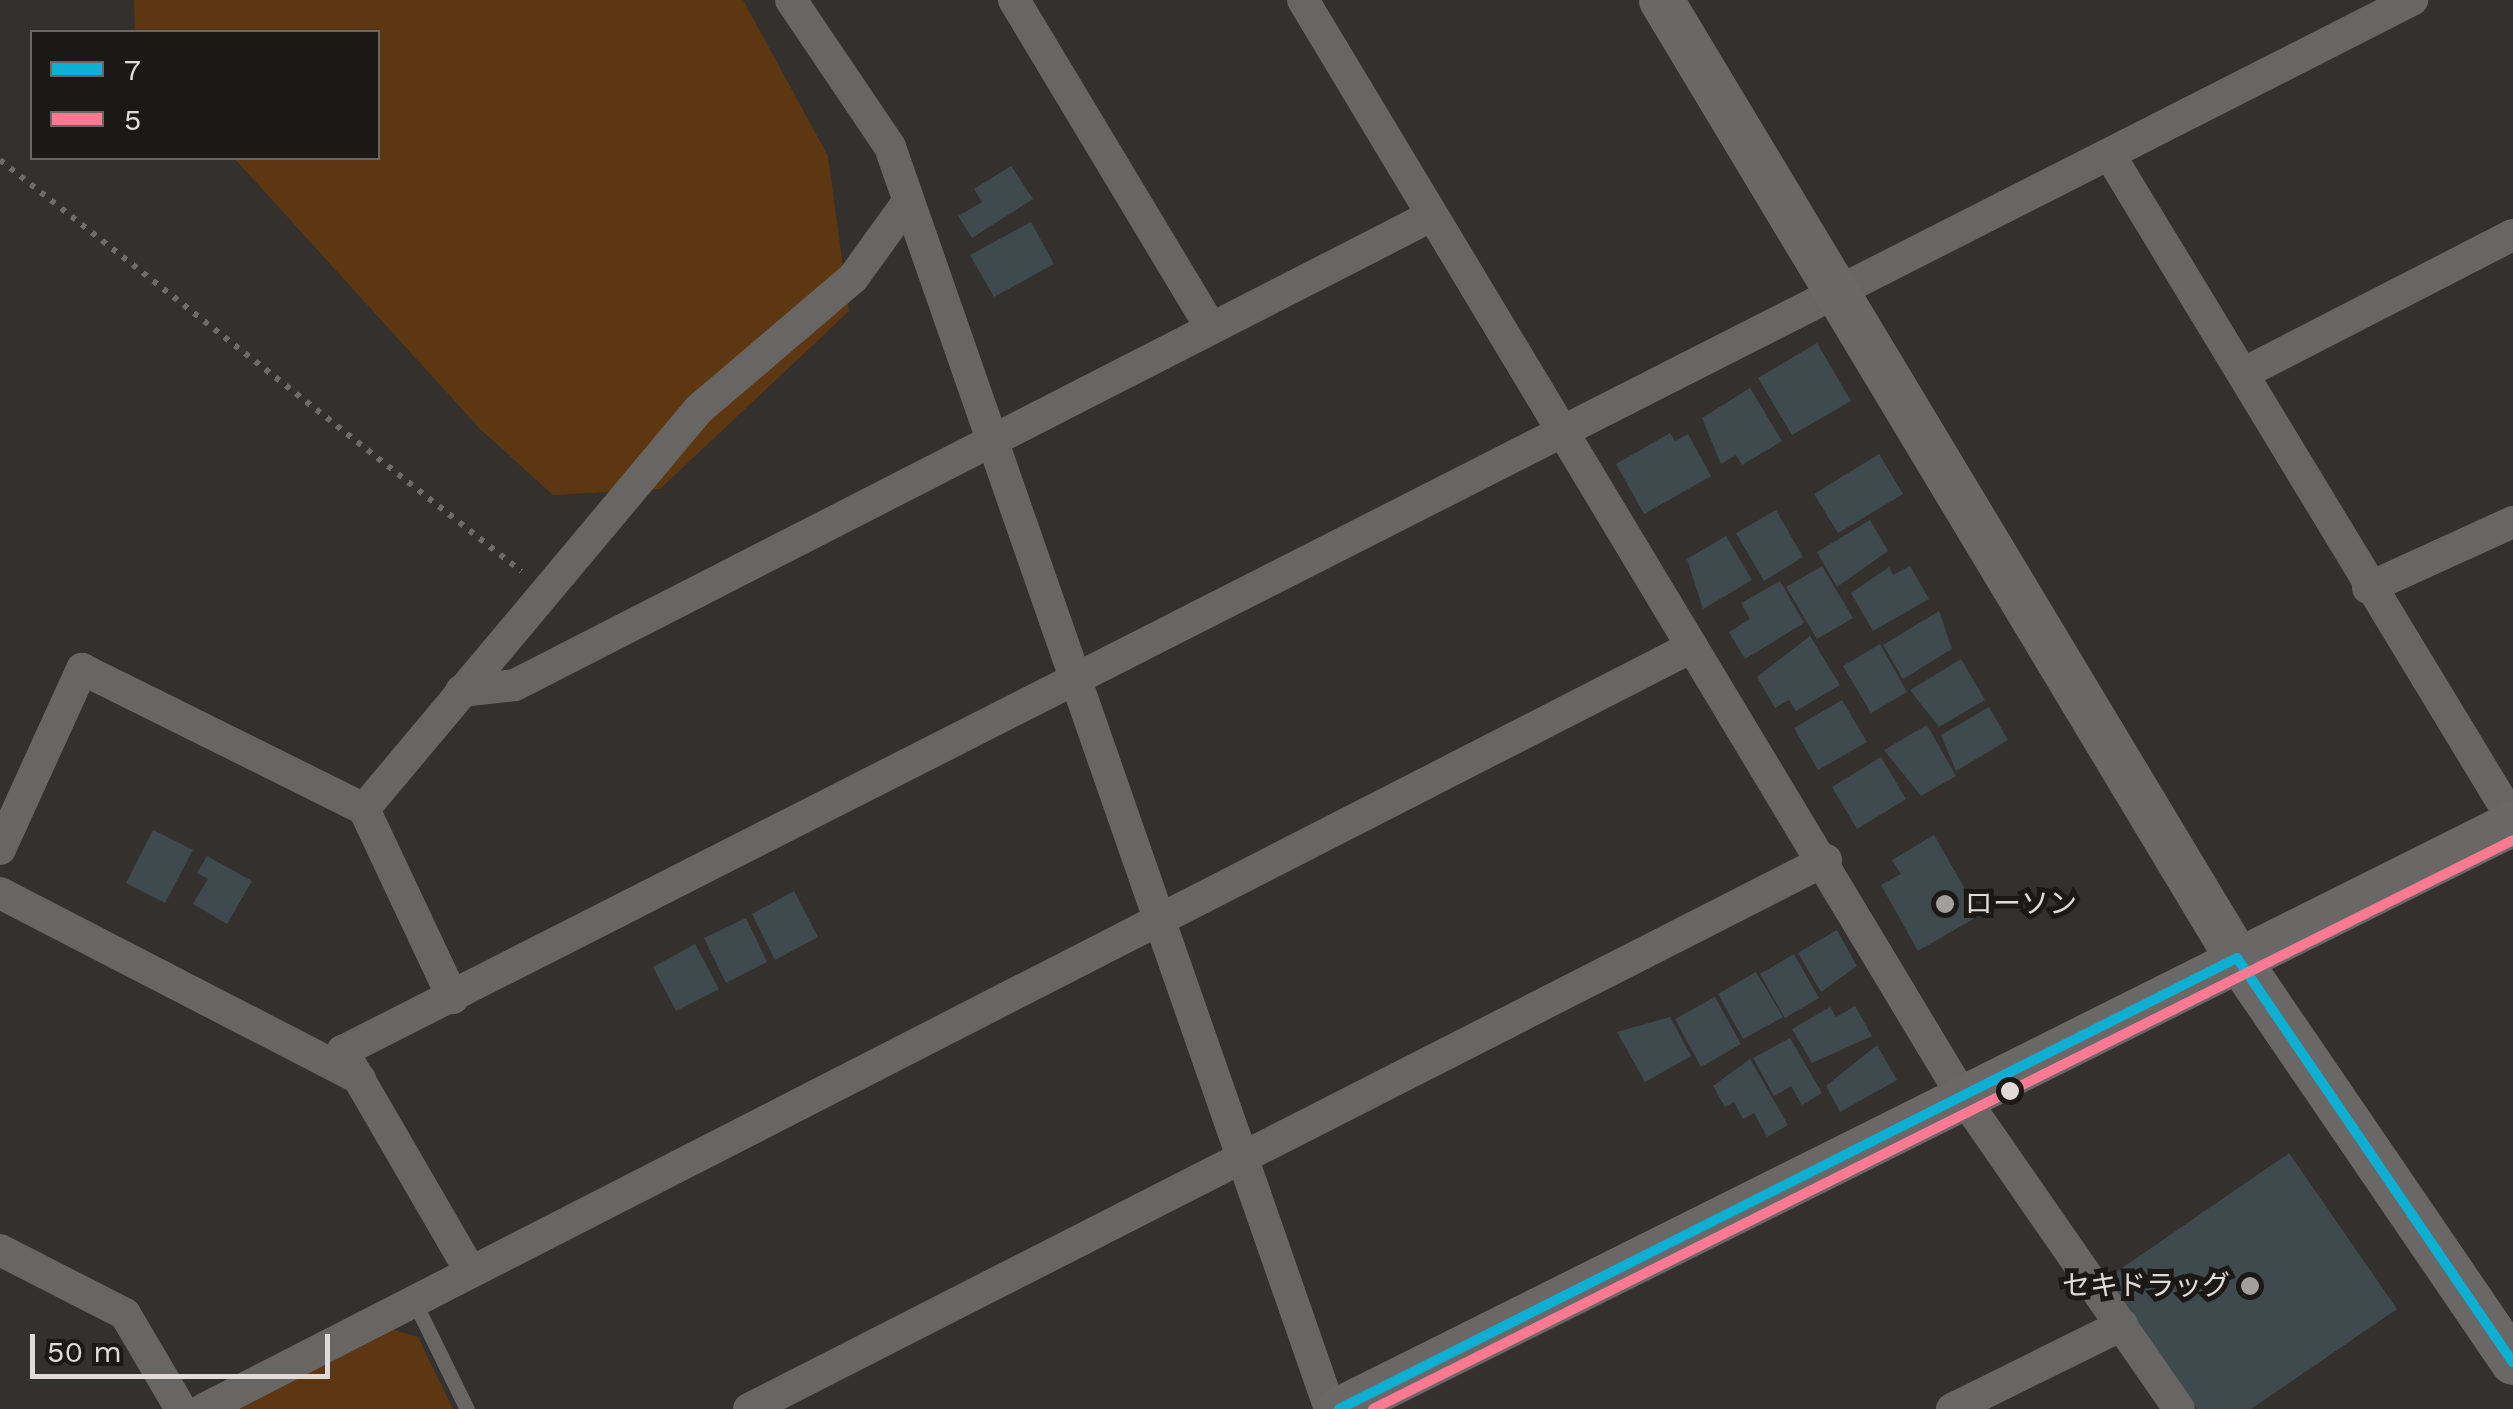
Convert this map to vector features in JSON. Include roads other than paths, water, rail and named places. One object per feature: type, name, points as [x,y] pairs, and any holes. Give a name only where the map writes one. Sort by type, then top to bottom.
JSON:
[{"type":"street","points":[[791,0],[890,146],[905,206],[1160,922],[1238,1166],[1330,1409]]},
{"type":"street","points":[[1014,0],[1211,328]]},
{"type":"street","points":[[1303,0],[1692,647],[1826,860],[1964,1097],[2179,1409]]},
{"type":"street","points":[[1661,0],[2237,958],[2513,1362]]},
{"type":"street","points":[[468,1267],[343,1051],[1074,685],[2412,0]]},
{"type":"street","points":[[1339,1409],[2513,822],[2368,588],[2244,373],[2111,157]]},
{"type":"street","points":[[364,809],[699,409],[853,278],[905,206]]},
{"type":"street","points":[[461,691],[515,685],[1431,216]]},
{"type":"street","points":[[2244,373],[2513,235]]},
{"type":"street","points":[[2368,588],[2513,522]]},
{"type":"street","points":[[204,1409],[468,1267],[1160,922],[1692,647]]},
{"type":"street","points":[[0,848],[82,669],[364,809],[453,998]]},
{"type":"street","points":[[749,1409],[1238,1166],[1826,860]]},
{"type":"street","points":[[0,893],[360,1079]]},
{"type":"street","points":[[0,1250],[126,1314],[181,1409]]},
{"type":"street","points":[[1952,1409],[2122,1325]]},
{"type":"lane","points":[[412,1297],[467,1409]]},
{"type":"place","name":"ローソン","points":[[1945,904]]},
{"type":"place","name":"セキドラッグ","points":[[2250,1286]]}]
